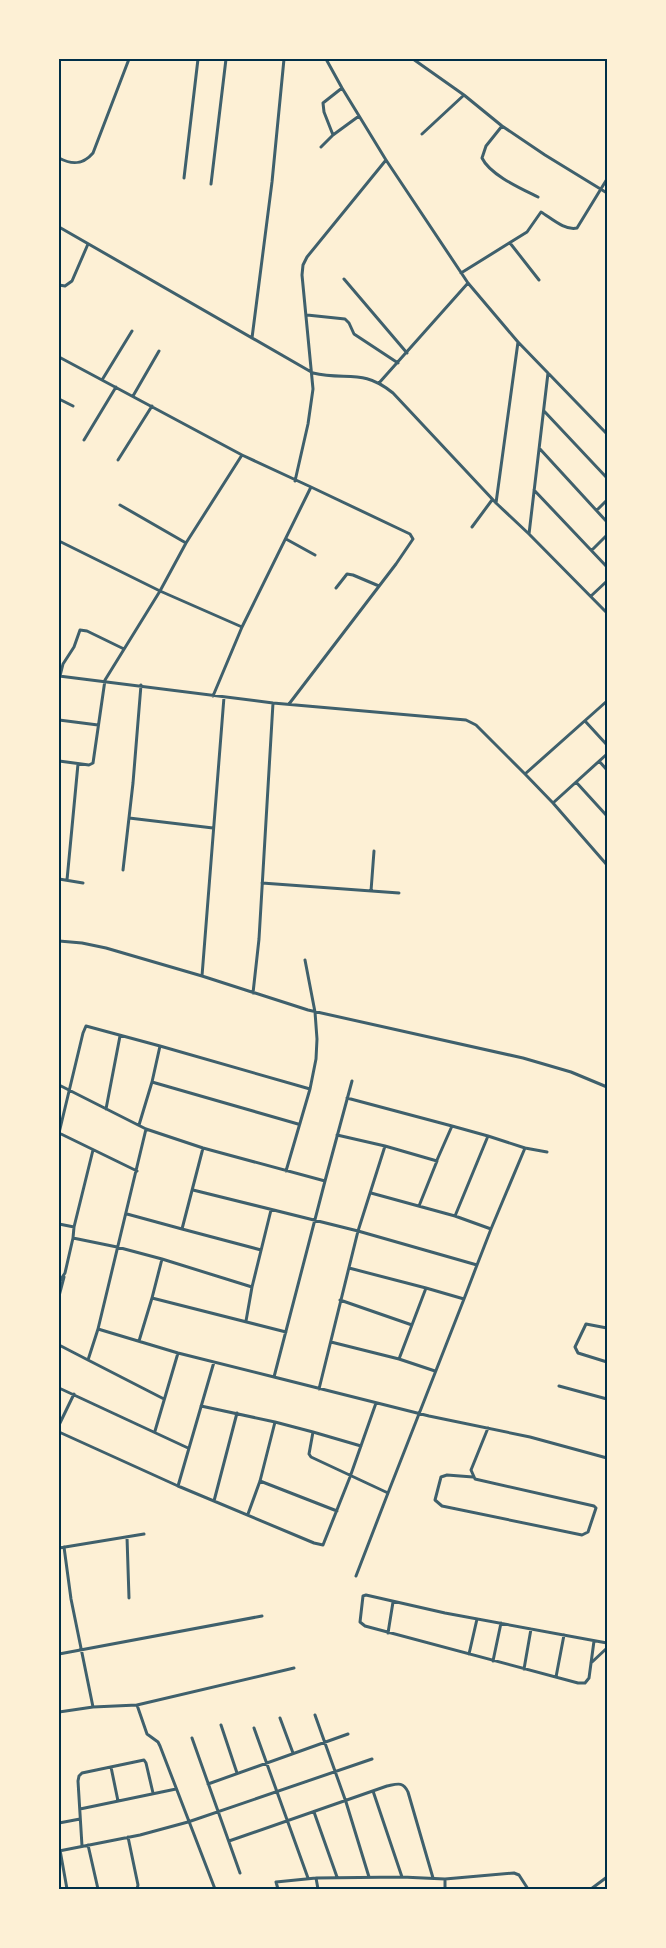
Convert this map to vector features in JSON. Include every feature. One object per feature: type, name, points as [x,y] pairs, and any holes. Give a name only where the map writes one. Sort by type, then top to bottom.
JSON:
[{"type":"street","points":[[59,158],[77,164],[89,159],[93,154],[129,59]]},
{"type":"street","points":[[184,178],[198,59]]},
{"type":"street","points":[[211,184],[226,59]]},
{"type":"street","points":[[252,338],[272,182],[284,59]]},
{"type":"street","points":[[326,59],[386,160],[468,283],[518,342],[607,434]]},
{"type":"street","points":[[413,59],[464,95],[502,126],[607,193]]},
{"type":"street","points":[[333,135],[322,104],[342,88]]},
{"type":"street","points":[[422,134],[464,95]]},
{"type":"street","points":[[321,147],[333,135],[359,116]]},
{"type":"street","points":[[502,126],[486,146],[482,158],[484,163],[500,176],[538,197]]},
{"type":"street","points":[[295,481],[311,408],[313,373],[302,272],[305,261],[386,160]]},
{"type":"street","points":[[461,273],[526,232],[541,212],[566,227],[577,228],[607,179]]},
{"type":"street","points":[[59,227],[313,373],[358,376],[379,383],[393,394],[492,500],[529,534],[607,614]]},
{"type":"street","points":[[510,243],[539,280]]},
{"type":"street","points":[[59,285],[66,286],[72,281],[88,244]]},
{"type":"street","points":[[344,279],[407,353]]},
{"type":"street","points":[[379,383],[468,283]]},
{"type":"street","points":[[307,315],[341,318],[348,321],[354,334],[398,363]]},
{"type":"street","points":[[102,380],[132,331]]},
{"type":"street","points":[[496,503],[518,342]]},
{"type":"street","points":[[133,396],[159,351]]},
{"type":"street","points":[[59,357],[242,455],[412,535],[411,543],[289,704]]},
{"type":"street","points":[[529,534],[548,373]]},
{"type":"street","points":[[84,440],[116,387]]},
{"type":"street","points":[[59,398],[73,406]]},
{"type":"street","points":[[118,460],[152,406]]},
{"type":"street","points":[[544,411],[607,478]]},
{"type":"street","points":[[540,449],[607,522]]},
{"type":"street","points":[[59,761],[91,764],[94,761],[105,680],[160,591],[186,543],[242,455]]},
{"type":"street","points":[[213,696],[242,627],[311,487]]},
{"type":"street","points":[[534,490],[607,567]]},
{"type":"street","points":[[472,527],[492,500]]},
{"type":"street","points":[[597,510],[607,500]]},
{"type":"street","points":[[120,505],[186,543]]},
{"type":"street","points":[[592,550],[607,535]]},
{"type":"street","points":[[286,539],[315,555]]},
{"type":"street","points":[[59,541],[160,591],[242,627]]},
{"type":"street","points":[[336,588],[347,574],[353,574],[379,586]]},
{"type":"street","points":[[591,596],[607,581]]},
{"type":"street","points":[[124,649],[88,631],[80,630],[74,647],[61,668],[59,676],[105,680],[273,703],[466,720],[476,725],[525,774],[607,865]]},
{"type":"street","points":[[123,870],[141,685]]},
{"type":"street","points":[[202,976],[212,828],[224,697]]},
{"type":"street","points":[[525,774],[607,701]]},
{"type":"street","points":[[253,993],[273,703]]},
{"type":"street","points":[[59,720],[98,724]]},
{"type":"street","points":[[585,721],[607,746]]},
{"type":"street","points":[[553,803],[607,754]]},
{"type":"street","points":[[599,761],[607,770]]},
{"type":"street","points":[[67,880],[78,764]]},
{"type":"street","points":[[576,782],[607,816]]},
{"type":"street","points":[[129,818],[212,828]]},
{"type":"street","points":[[371,891],[374,851]]},
{"type":"street","points":[[59,879],[83,883]]},
{"type":"street","points":[[262,883],[399,893]]},
{"type":"street","points":[[59,942],[82,943],[100,947],[202,976],[315,1012],[524,1058],[571,1072],[607,1086]]},
{"type":"street","points":[[286,1171],[298,1124],[310,1089],[316,1059],[315,1012],[305,960]]},
{"type":"street","points":[[137,1171],[59,1133],[85,1027],[89,1026],[310,1089]]},
{"type":"street","points":[[106,1109],[120,1036]]},
{"type":"street","points":[[139,1125],[152,1082],[160,1046]]},
{"type":"street","points":[[274,1377],[352,1081]]},
{"type":"street","points":[[152,1082],[298,1124]]},
{"type":"street","points":[[59,1085],[146,1129],[203,1148],[325,1181]]},
{"type":"street","points":[[347,1098],[488,1136],[525,1148],[547,1152]]},
{"type":"street","points":[[420,1206],[452,1126]]},
{"type":"street","points":[[88,1360],[98,1329],[117,1247],[127,1214],[146,1129]]},
{"type":"street","points":[[338,1135],[437,1160]]},
{"type":"street","points":[[455,1216],[488,1136]]},
{"type":"street","points":[[318,1389],[358,1230],[385,1146]]},
{"type":"street","points":[[182,1228],[203,1148]]},
{"type":"street","points":[[356,1576],[476,1265],[525,1148]]},
{"type":"street","points":[[59,1296],[93,1150]]},
{"type":"street","points":[[193,1190],[358,1230],[476,1265]]},
{"type":"street","points":[[371,1193],[455,1216],[491,1229]]},
{"type":"street","points":[[246,1321],[252,1287],[271,1210]]},
{"type":"street","points":[[127,1214],[261,1250]]},
{"type":"street","points":[[59,1224],[74,1227]]},
{"type":"street","points":[[73,1238],[162,1259],[252,1287]]},
{"type":"street","points":[[139,1341],[162,1259]]},
{"type":"street","points":[[348,1268],[464,1299]]},
{"type":"street","points":[[59,1282],[65,1273]]},
{"type":"street","points":[[399,1359],[426,1288]]},
{"type":"street","points":[[152,1298],[286,1332]]},
{"type":"street","points":[[340,1300],[412,1325]]},
{"type":"street","points":[[607,1328],[586,1324],[575,1347],[578,1353],[607,1362]]},
{"type":"street","points":[[98,1329],[178,1353],[318,1389],[418,1414],[530,1437],[607,1458]]},
{"type":"street","points":[[331,1342],[399,1359],[435,1371]]},
{"type":"street","points":[[59,1345],[164,1399]]},
{"type":"street","points":[[155,1431],[178,1353]]},
{"type":"street","points":[[178,1486],[214,1362]]},
{"type":"street","points":[[559,1386],[607,1399]]},
{"type":"street","points":[[59,1388],[188,1448]]},
{"type":"street","points":[[59,1425],[74,1394]]},
{"type":"street","points":[[59,1432],[178,1486],[321,1546],[337,1511],[376,1403]]},
{"type":"street","points":[[202,1406],[275,1422],[361,1446]]},
{"type":"street","points":[[214,1500],[237,1414]]},
{"type":"street","points":[[248,1514],[260,1480],[275,1422]]},
{"type":"street","points":[[473,1477],[441,1477],[435,1500],[442,1506],[582,1535],[588,1532],[596,1512],[594,1506],[478,1480],[473,1477],[471,1470],[488,1428]]},
{"type":"street","points":[[313,1432],[308,1452],[310,1456],[388,1493]]},
{"type":"street","points":[[260,1480],[337,1511]]},
{"type":"street","points":[[59,1548],[144,1534]]},
{"type":"street","points":[[127,1537],[129,1598]]},
{"type":"street","points":[[64,1547],[71,1599],[93,1707]]},
{"type":"street","points":[[594,1641],[588,1678],[585,1682],[578,1683],[365,1626],[362,1624],[360,1616],[363,1596],[366,1595],[477,1619],[607,1643]]},
{"type":"street","points":[[388,1633],[394,1602]]},
{"type":"street","points":[[59,1654],[262,1616]]},
{"type":"street","points":[[469,1654],[477,1619]]},
{"type":"street","points":[[493,1661],[501,1623]]},
{"type":"street","points":[[524,1669],[531,1629]]},
{"type":"street","points":[[556,1676],[564,1635]]},
{"type":"street","points":[[591,1663],[607,1648]]},
{"type":"street","points":[[59,1712],[93,1707],[138,1705],[294,1668]]},
{"type":"street","points":[[138,1705],[146,1731],[150,1737],[158,1742],[214,1889]]},
{"type":"street","points":[[315,1715],[346,1802],[369,1877]]},
{"type":"street","points":[[280,1718],[293,1753]]},
{"type":"street","points":[[221,1725],[237,1773]]},
{"type":"street","points":[[254,1728],[308,1878]]},
{"type":"street","points":[[208,1784],[348,1734]]},
{"type":"street","points":[[192,1738],[240,1873]]},
{"type":"street","points":[[67,1889],[59,1850],[128,1837],[188,1822],[372,1759]]},
{"type":"street","points":[[82,1846],[80,1775],[85,1771],[145,1760],[153,1794]]},
{"type":"street","points":[[111,1767],[118,1801]]},
{"type":"street","points":[[229,1841],[346,1802],[373,1791],[402,1784],[406,1788],[434,1878]]},
{"type":"street","points":[[80,1809],[176,1789]]},
{"type":"street","points":[[373,1791],[402,1877]]},
{"type":"street","points":[[314,1812],[338,1878]]},
{"type":"street","points":[[59,1823],[80,1819]]},
{"type":"street","points":[[128,1837],[138,1884],[137,1889]]},
{"type":"street","points":[[88,1845],[98,1889]]},
{"type":"street","points":[[278,1889],[276,1882],[308,1878],[402,1877],[445,1879],[516,1873],[528,1889]]},
{"type":"street","points":[[592,1889],[607,1877]]},
{"type":"street","points":[[316,1878],[318,1889]]},
{"type":"street","points":[[445,1879],[445,1889]]}]
